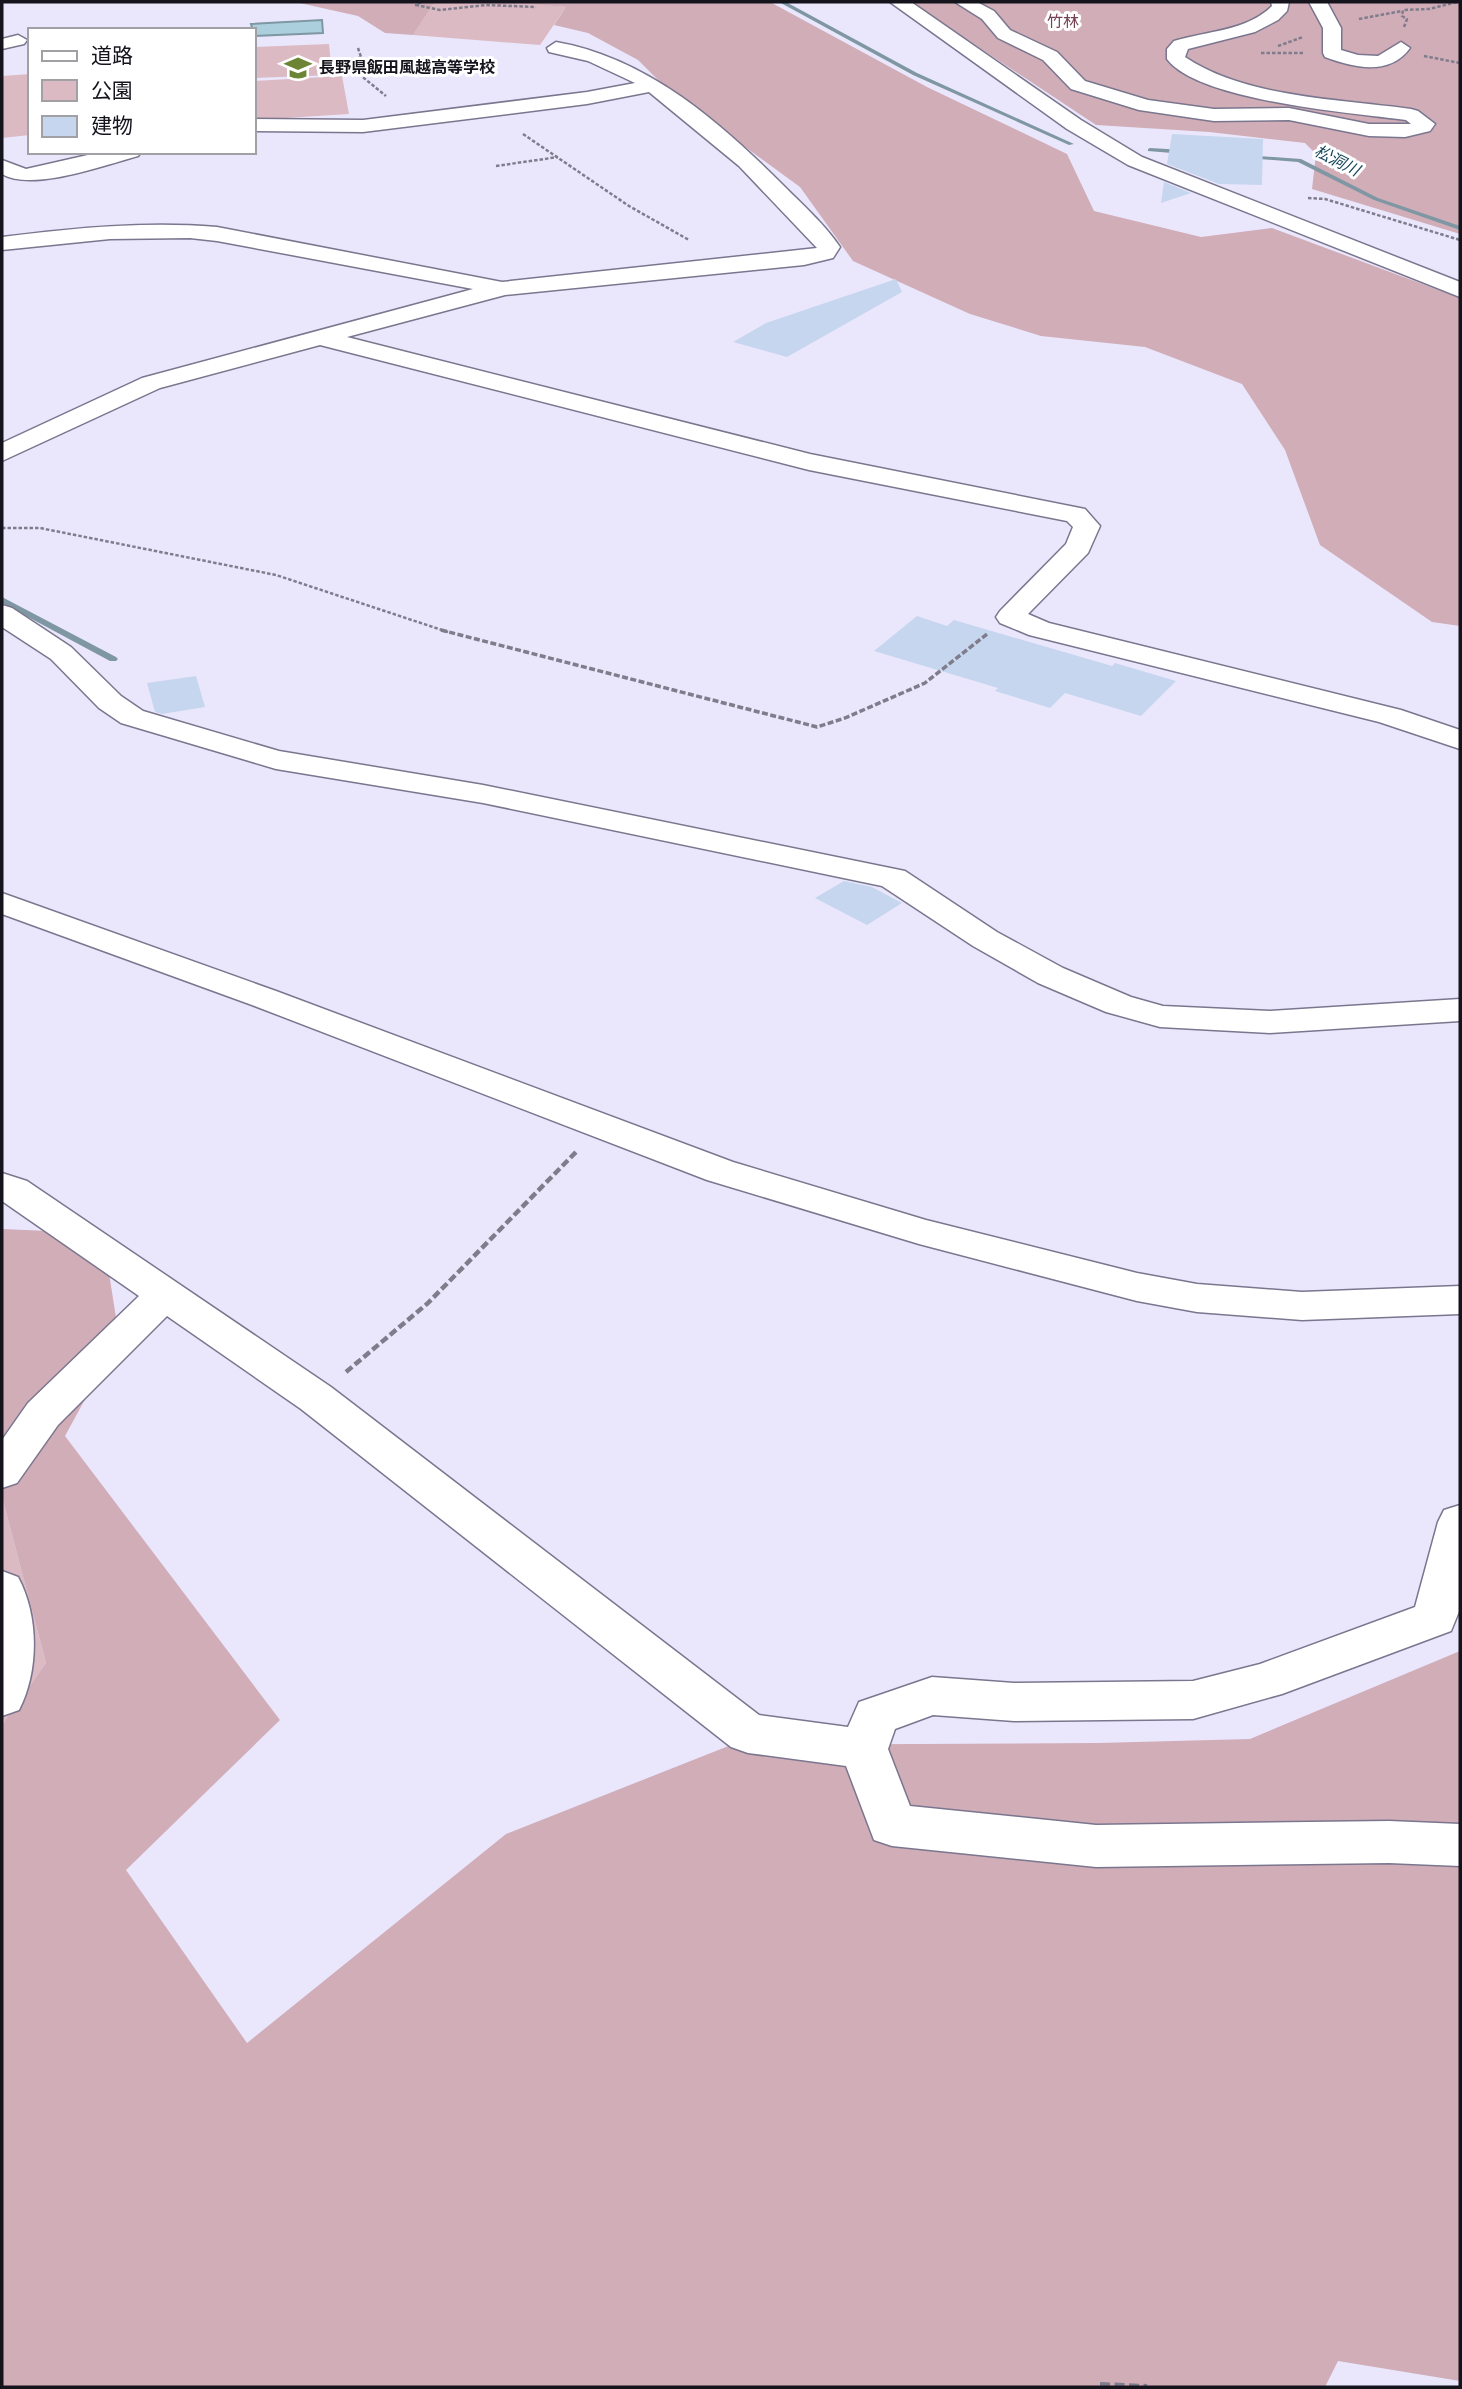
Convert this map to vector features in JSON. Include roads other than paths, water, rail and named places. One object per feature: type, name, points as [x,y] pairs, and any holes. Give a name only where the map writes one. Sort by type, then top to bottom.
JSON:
[{"type":"street","points":[[899,2],[987,61],[1098,142],[1135,161],[1460,289]]},
{"type":"street","points":[[955,5],[988,15],[1004,34],[1050,56],[1078,85],[1146,106],[1214,115],[1299,115],[1369,130],[1405,131],[1423,127],[1425,124],[1410,115],[1289,98],[1217,80],[1191,71],[1176,59],[1176,49],[1181,45],[1259,24],[1277,12],[1281,7],[1280,2]]},
{"type":"street","points":[[1318,2],[1332,28],[1332,53],[1363,62],[1390,58],[1400,50]]},
{"type":"street","points":[[955,5],[1000,53],[987,61]]},
{"type":"street","points":[[2,453],[151,383],[504,288],[825,253],[829,247],[738,153],[688,110],[619,66],[582,52],[556,48]]},
{"type":"street","points":[[256,125],[363,126],[488,111],[653,86]]},
{"type":"street","points":[[2,166],[17,174],[31,174],[115,154]]},
{"type":"street","points":[[2,243],[110,231],[174,229],[218,234],[504,288]]},
{"type":"street","points":[[319,338],[809,462],[1076,515],[1087,526],[1078,547],[1010,617],[1039,629],[1390,716],[1460,740]]},
{"type":"street","points":[[2,614],[61,653],[110,702],[132,718],[276,760],[483,794],[893,877],[927,901],[1055,979],[1155,1016],[1238,1023],[1315,1022],[1460,1010]]},
{"type":"street","points":[[2,903],[264,998],[733,1175],[919,1231],[1137,1287],[1196,1298],[1302,1306],[1460,1300]]},
{"type":"street","points":[[2,1185],[316,1398],[748,1733],[864,1749]]},
{"type":"street","points":[[2,1472],[43,1414],[165,1294]]},
{"type":"street","points":[[1460,1521],[1448,1613],[1265,1681],[1193,1700],[1014,1702],[932,1696],[876,1716],[864,1749],[892,1825],[1096,1846],[1389,1842],[1460,1845]]},
{"type":"street","points":[[2,1589],[7,1608],[11,1668],[2,1697]]},
{"type":"water","points":[[322,20],[323,33],[256,36],[256,28],[252,28],[251,24]]},
{"type":"waterway","name":"松洞川","points":[[782,2],[915,74],[1071,144]]},
{"type":"waterway","name":"松洞川","points":[[1150,150],[1184,152]]},
{"type":"waterway","name":"松洞川","points":[[1247,156],[1299,160],[1376,199],[1460,228]]},
{"type":"waterway","points":[[2,600],[113,659]]},
{"type":"place","name":"長野県飯田風越高等学校","points":[[298,68]]},
{"type":"park label","name":"竹林","points":[[1063,22]]}]
